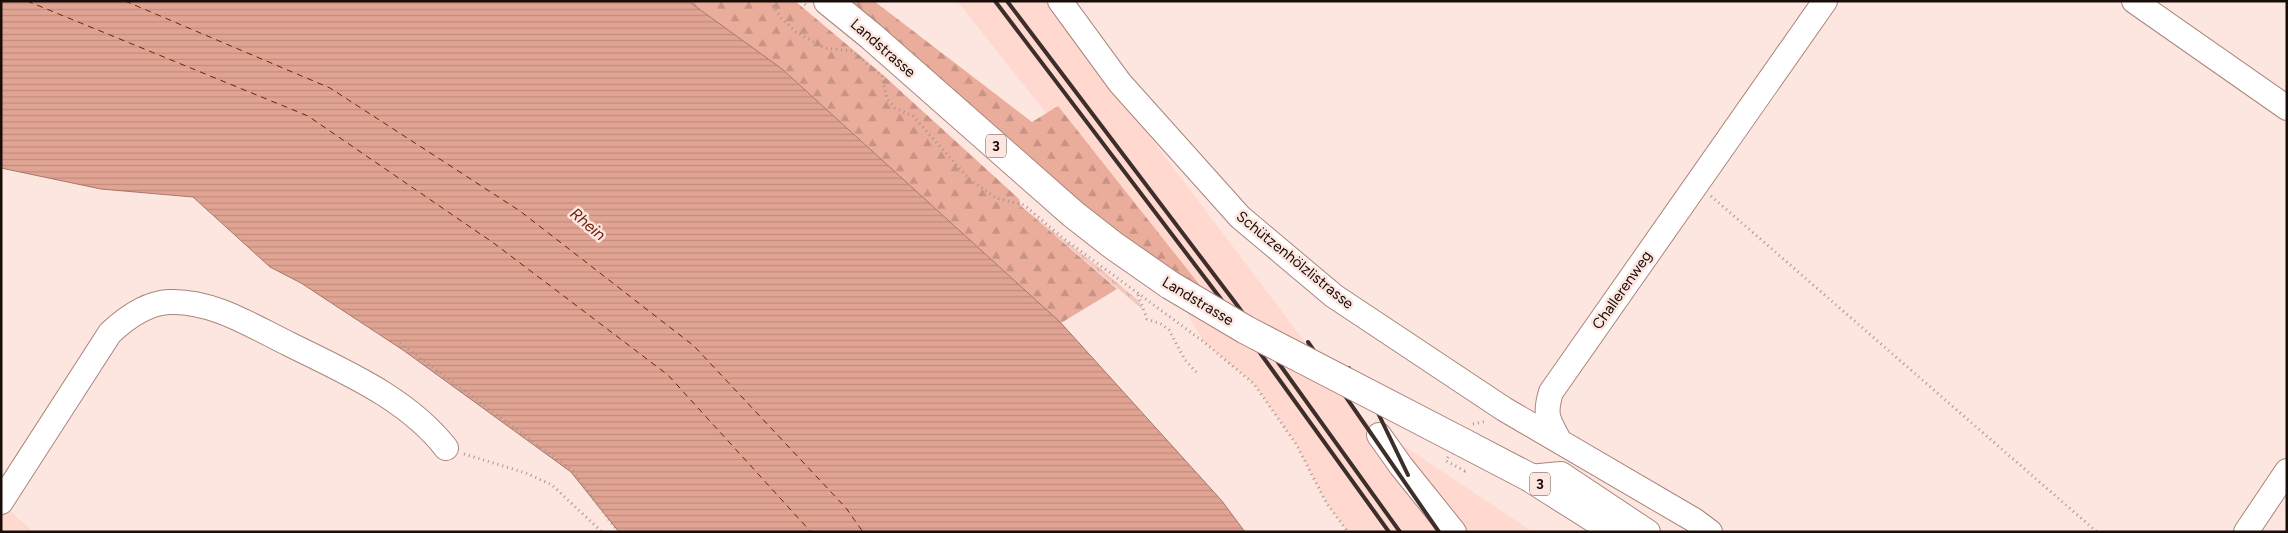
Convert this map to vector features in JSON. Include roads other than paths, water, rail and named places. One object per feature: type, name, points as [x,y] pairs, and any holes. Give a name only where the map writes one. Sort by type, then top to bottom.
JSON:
[{"type":"main road","name":"Landstrasse","points":[[828,1],[871,36],[1073,214],[1114,246],[1170,285],[1454,451],[1529,477],[1616,532]]},
{"type":"street","name":"Schützenhölzlistrasse","points":[[1060,1],[1120,83],[1240,217],[1334,296],[1504,408],[1560,440]]},
{"type":"street","name":"Challerenweg","points":[[1710,532],[1694,520],[1560,440],[1547,418],[1546,408],[1551,392],[1825,1]]},
{"type":"street","points":[[2134,1],[2287,108]]},
{"type":"street","points":[[1,502],[110,333],[120,323],[150,306],[167,302],[204,306],[231,316],[372,386],[422,423],[446,448]]},
{"type":"street","points":[[1379,435],[1401,466],[1454,532]]},
{"type":"street","points":[[2246,532],[2287,471]]},
{"type":"street","points":[[1529,477],[1560,474],[1648,532]]},
{"type":"water","name":"Rhein","points":[[1,1],[688,1],[782,69],[1061,323],[1222,501],[1245,532],[619,532],[571,472],[403,350],[301,283],[270,267],[193,197],[101,189],[1,168]]},
{"type":"railway","points":[[995,1],[1227,307],[1389,532]]},
{"type":"railway","points":[[1007,1],[1237,305],[1400,532]]},
{"type":"railway","points":[[1308,342],[1439,532]]},
{"type":"railway","points":[[1349,368],[1378,413],[1408,475]]}]
